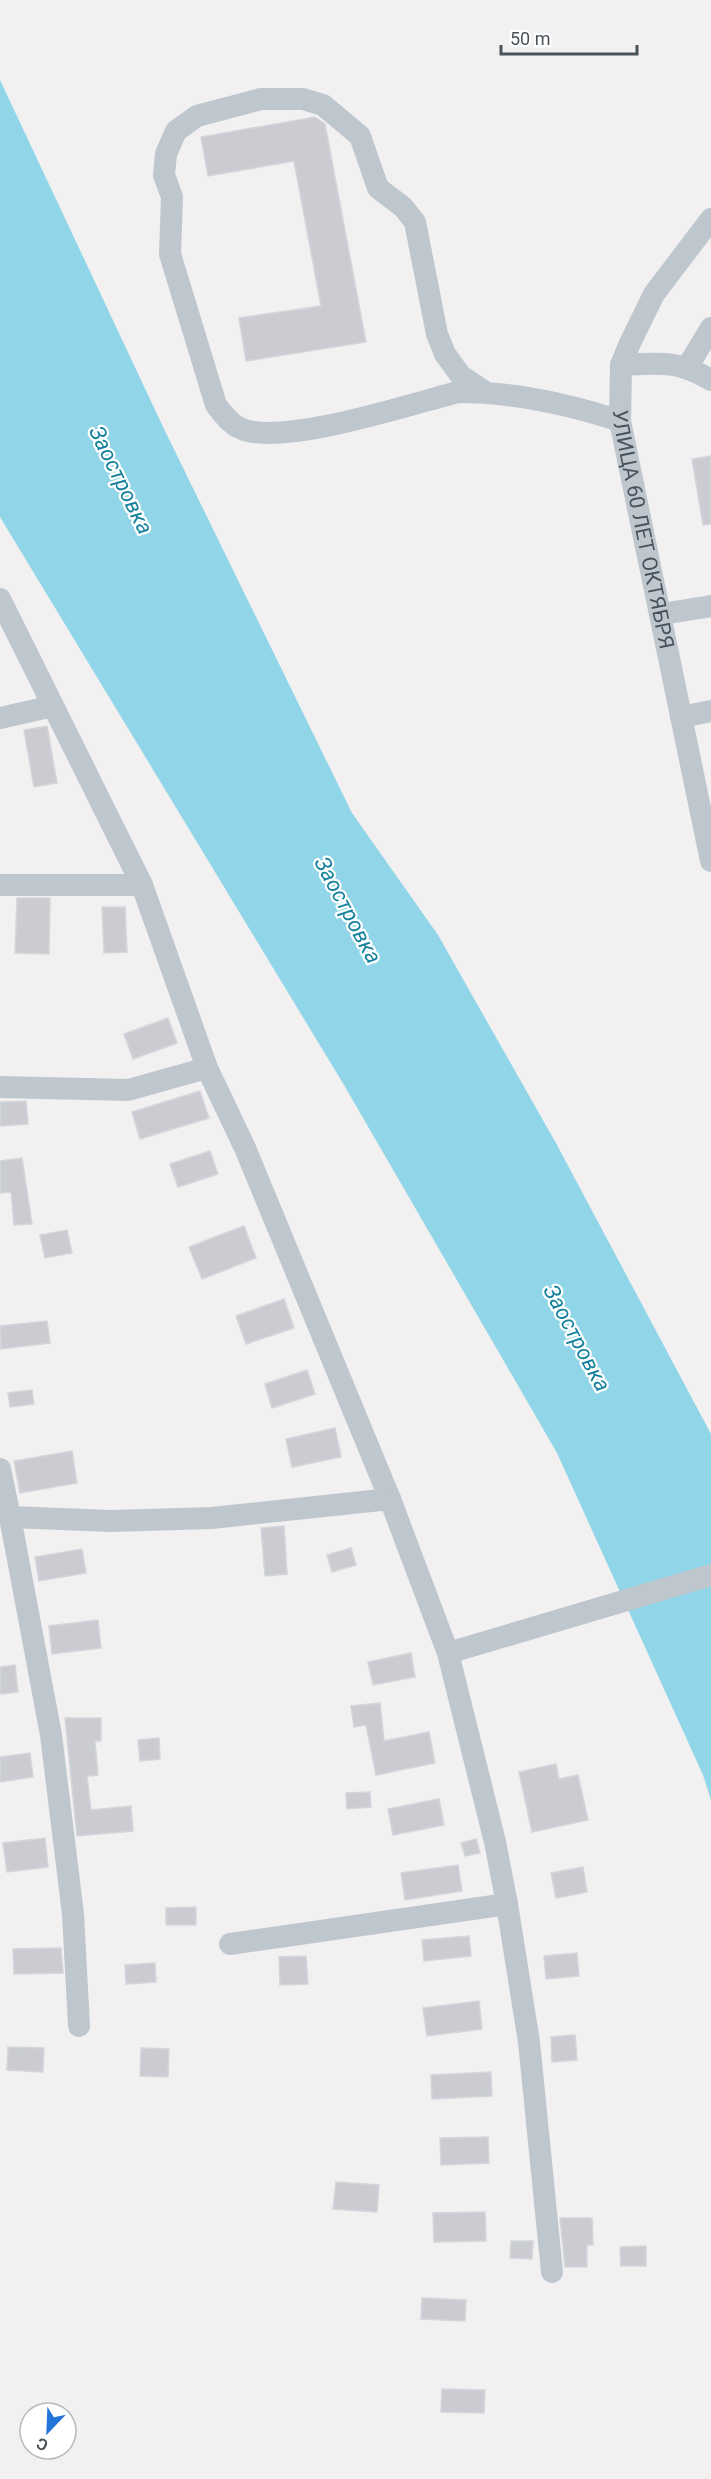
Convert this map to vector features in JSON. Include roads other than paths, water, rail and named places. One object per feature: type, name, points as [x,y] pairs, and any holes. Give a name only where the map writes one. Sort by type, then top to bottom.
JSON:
[{"type":"street","points":[[485,392],[462,376],[445,354],[437,334],[416,222],[403,207],[378,188],[360,136],[343,119],[323,105],[303,99],[261,99],[197,116],[176,131],[166,154],[164,175],[171,197],[170,254],[216,405],[229,421],[243,430],[286,433],[458,392],[485,392],[551,402],[620,421]]},
{"type":"street","name":"УЛИЦА 60 ЛЕТ ОКТЯБРЯ","points":[[710,220],[654,294],[621,365],[620,421],[662,614],[711,859]]},
{"type":"street","points":[[688,366],[711,328]]},
{"type":"street","points":[[621,365],[664,363],[688,366],[711,380]]},
{"type":"street","points":[[0,598],[142,885],[207,1068],[249,1159],[390,1499],[448,1653],[495,1842],[507,1904],[529,2042],[552,2272]]},
{"type":"street","points":[[662,614],[711,606]]},
{"type":"street","points":[[0,718],[53,706]]},
{"type":"street","points":[[681,717],[711,711]]},
{"type":"street","points":[[0,885],[142,885]]},
{"type":"street","points":[[0,1088],[128,1090],[207,1068]]},
{"type":"street","points":[[0,1469],[51,1735],[73,1914],[79,2026]]},
{"type":"street","points":[[10,1517],[111,1521],[212,1518],[390,1499]]},
{"type":"street","points":[[448,1653],[711,1575]]},
{"type":"street","points":[[230,1944],[507,1904]]},
{"type":"water","name":"Заостровка","points":[[0,80],[165,431],[352,813],[438,935],[557,1145],[711,1434],[711,1800],[703,1775],[557,1453],[344,1085],[0,517]]}]
